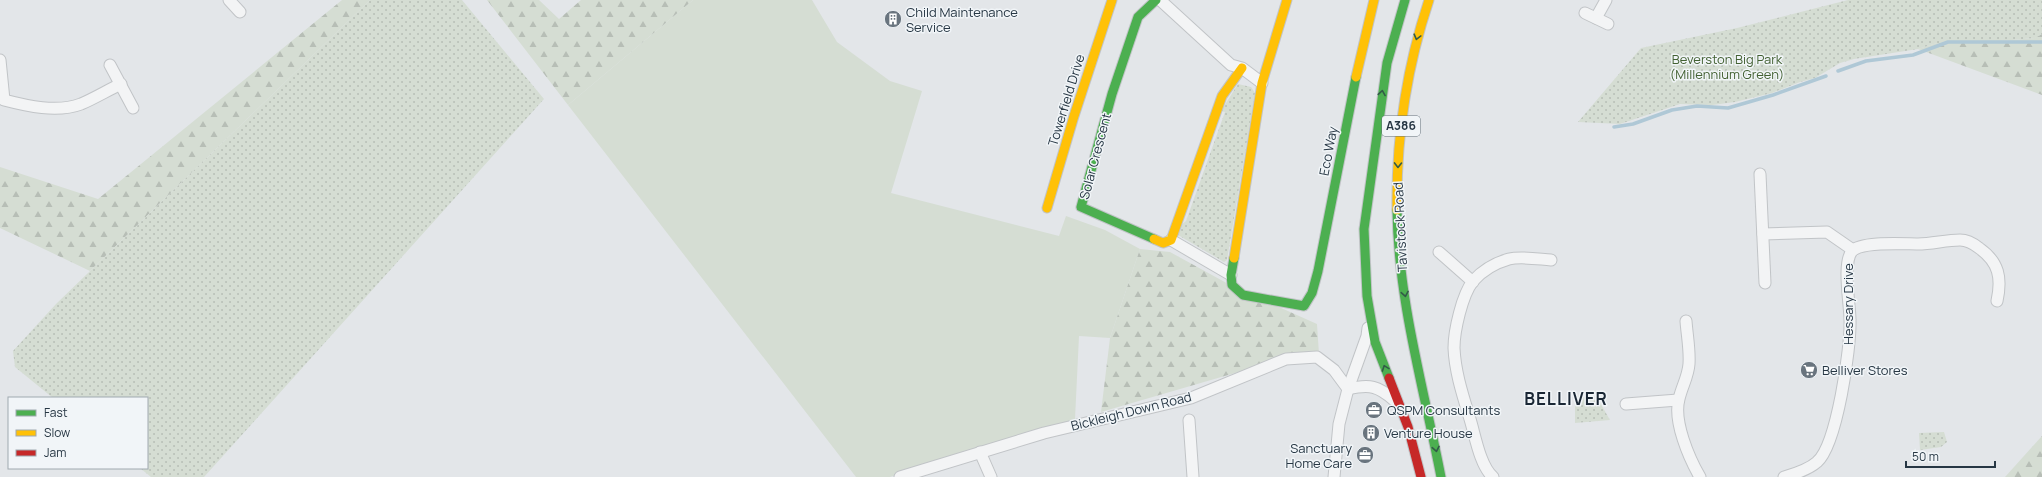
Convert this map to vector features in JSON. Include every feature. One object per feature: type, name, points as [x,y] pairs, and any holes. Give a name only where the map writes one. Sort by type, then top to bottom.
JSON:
[{"type":"main road","name":"Towerfield Drive","points":[[1047,208],[1074,116],[1112,0]]},
{"type":"main road","name":"Solar Crescent","points":[[1156,0],[1138,17],[1112,94],[1081,207],[1163,243],[1171,240]]},
{"type":"main road","points":[[1231,280],[1262,83],[1287,0]]},
{"type":"main road","name":"Eco Way","points":[[1231,280],[1243,295],[1304,306],[1312,293],[1318,271],[1351,101],[1374,0]]},
{"type":"main road","name":"A386","points":[[1405,0],[1387,63],[1364,229],[1367,296],[1375,342],[1408,427],[1421,477]]},
{"type":"main road","name":"Tavistock Road","points":[[1429,0],[1414,49],[1404,98],[1398,153],[1397,203],[1399,256],[1442,477]]},
{"type":"main road","points":[[1171,240],[1222,96],[1242,68]]},
{"type":"street","points":[[229,0],[240,12]]},
{"type":"street","points":[[1160,0],[1230,65],[1242,68],[1262,83]]},
{"type":"street","points":[[1596,18],[1606,0]]},
{"type":"street","points":[[1584,13],[1608,24]]},
{"type":"street","points":[[0,60],[2,100],[25,106],[53,108],[80,104],[121,84]]},
{"type":"street","points":[[110,65],[133,108]]},
{"type":"street","points":[[1760,174],[1765,284]]},
{"type":"street","name":"Hessary Drive","points":[[1763,234],[1827,232],[1853,250]]},
{"type":"street","points":[[1171,240],[1231,280]]},
{"type":"street","name":"Hessary Drive","points":[[1784,477],[1799,472],[1818,462],[1832,436],[1847,363],[1851,321],[1848,257],[1853,250],[1866,246],[1924,244],[1961,240],[1973,244],[1989,255],[1998,268],[1999,288],[1997,301]]},
{"type":"street","points":[[1439,252],[1472,282]]},
{"type":"street","points":[[1493,477],[1489,473],[1480,452],[1463,398],[1455,362],[1454,346],[1458,317],[1472,282],[1493,264],[1510,259],[1551,260]]},
{"type":"street","points":[[1334,477],[1339,424],[1348,388],[1367,336],[1370,312]]},
{"type":"street","points":[[1686,321],[1689,362],[1686,380],[1678,400],[1679,421],[1687,450],[1700,477]]},
{"type":"street","name":"Bickleigh Down Road","points":[[900,477],[1087,421],[1191,398],[1286,359],[1317,357],[1334,370],[1348,388]]},
{"type":"street","points":[[1348,388],[1371,386],[1382,390],[1399,404]]},
{"type":"street","points":[[1626,404],[1678,400]]},
{"type":"street","points":[[1189,420],[1193,477]]},
{"type":"street","points":[[980,452],[991,477]]},
{"type":"green space","points":[[342,0],[370,0],[90,271],[0,228],[0,167],[98,199]]},
{"type":"green space","points":[[370,0],[462,0],[544,99],[204,477],[151,477],[141,469],[148,469],[148,397],[52,397],[15,367],[13,351],[56,304]]},
{"type":"green space","points":[[487,0],[539,0],[559,19],[581,0],[693,0],[568,105]]},
{"type":"green space","points":[[693,0],[812,0],[837,42],[890,81],[922,91],[891,193],[1059,236],[1066,216],[1105,230],[1140,249],[1110,338],[1079,336],[1075,419],[890,477],[856,477],[568,105]]},
{"type":"green space","name":"Beverston Big Park (Millennium Green)","points":[[1848,0],[2042,0],[2042,34],[2035,38],[1980,43],[1937,43],[1918,49],[1854,59],[1840,63],[1815,78],[1772,93],[1735,102],[1712,105],[1680,104],[1620,124],[1578,122],[1641,48],[1737,28]]},
{"type":"green space","points":[[2042,34],[2042,95],[1918,49],[1937,43],[1980,43],[2034,38]]},
{"type":"green space","points":[[1238,84],[1251,87],[1255,93],[1227,260],[1224,262],[1178,235],[1181,225],[1186,221],[1225,112],[1221,111]]},
{"type":"green space","points":[[1140,249],[1170,252],[1232,286],[1317,324],[1319,354],[1300,354],[1101,412],[1110,338]]},
{"type":"green space","points":[[1575,395],[1599,401],[1610,420],[1575,423]]},
{"type":"green space","points":[[1944,432],[1947,442],[1941,447],[1920,450],[1919,433]]},
{"type":"green space","points":[[2042,436],[2042,477],[2005,477]]},
{"type":"waterway","points":[[1838,71],[1866,61],[1913,55],[1948,42],[2042,42]]},
{"type":"waterway","points":[[1614,127],[1633,124],[1672,110],[1697,106],[1728,108],[1773,95],[1826,76]]},
{"type":"traffic: fast","points":[[1154,239],[1081,207],[1112,94],[1138,17],[1156,0]]},
{"type":"traffic: fast","points":[[1389,378],[1375,342],[1367,296],[1364,229],[1387,63],[1405,0]]},
{"type":"traffic: fast","points":[[1234,258],[1231,275],[1232,285],[1243,295],[1304,306],[1312,293],[1318,271],[1356,77]]},
{"type":"traffic: fast","points":[[1397,210],[1398,244],[1407,311],[1441,477]]},
{"type":"traffic: slow","points":[[1047,208],[1074,116],[1112,0]]},
{"type":"traffic: slow","points":[[1234,258],[1262,83],[1287,0]]},
{"type":"traffic: slow","points":[[1356,77],[1374,0]]},
{"type":"traffic: slow","points":[[1397,210],[1398,156],[1404,104],[1414,52],[1429,0]]},
{"type":"traffic: slow","points":[[1154,239],[1163,243],[1171,240],[1222,96],[1242,68]]},
{"type":"traffic: jam","points":[[1389,378],[1408,427],[1421,477]]},
{"type":"place","name":"Child Maintenance Service","points":[[893,19]]},
{"type":"place","name":"Belliver Stores","points":[[1809,370]]},
{"type":"place","name":"QSPM Consultants","points":[[1374,410]]},
{"type":"place","name":"Venture House","points":[[1371,433]]},
{"type":"place","name":"Sanctuary Home Care","points":[[1365,455]]},
{"type":"district","name":"BELLIVER","points":[[1566,399]]}]
